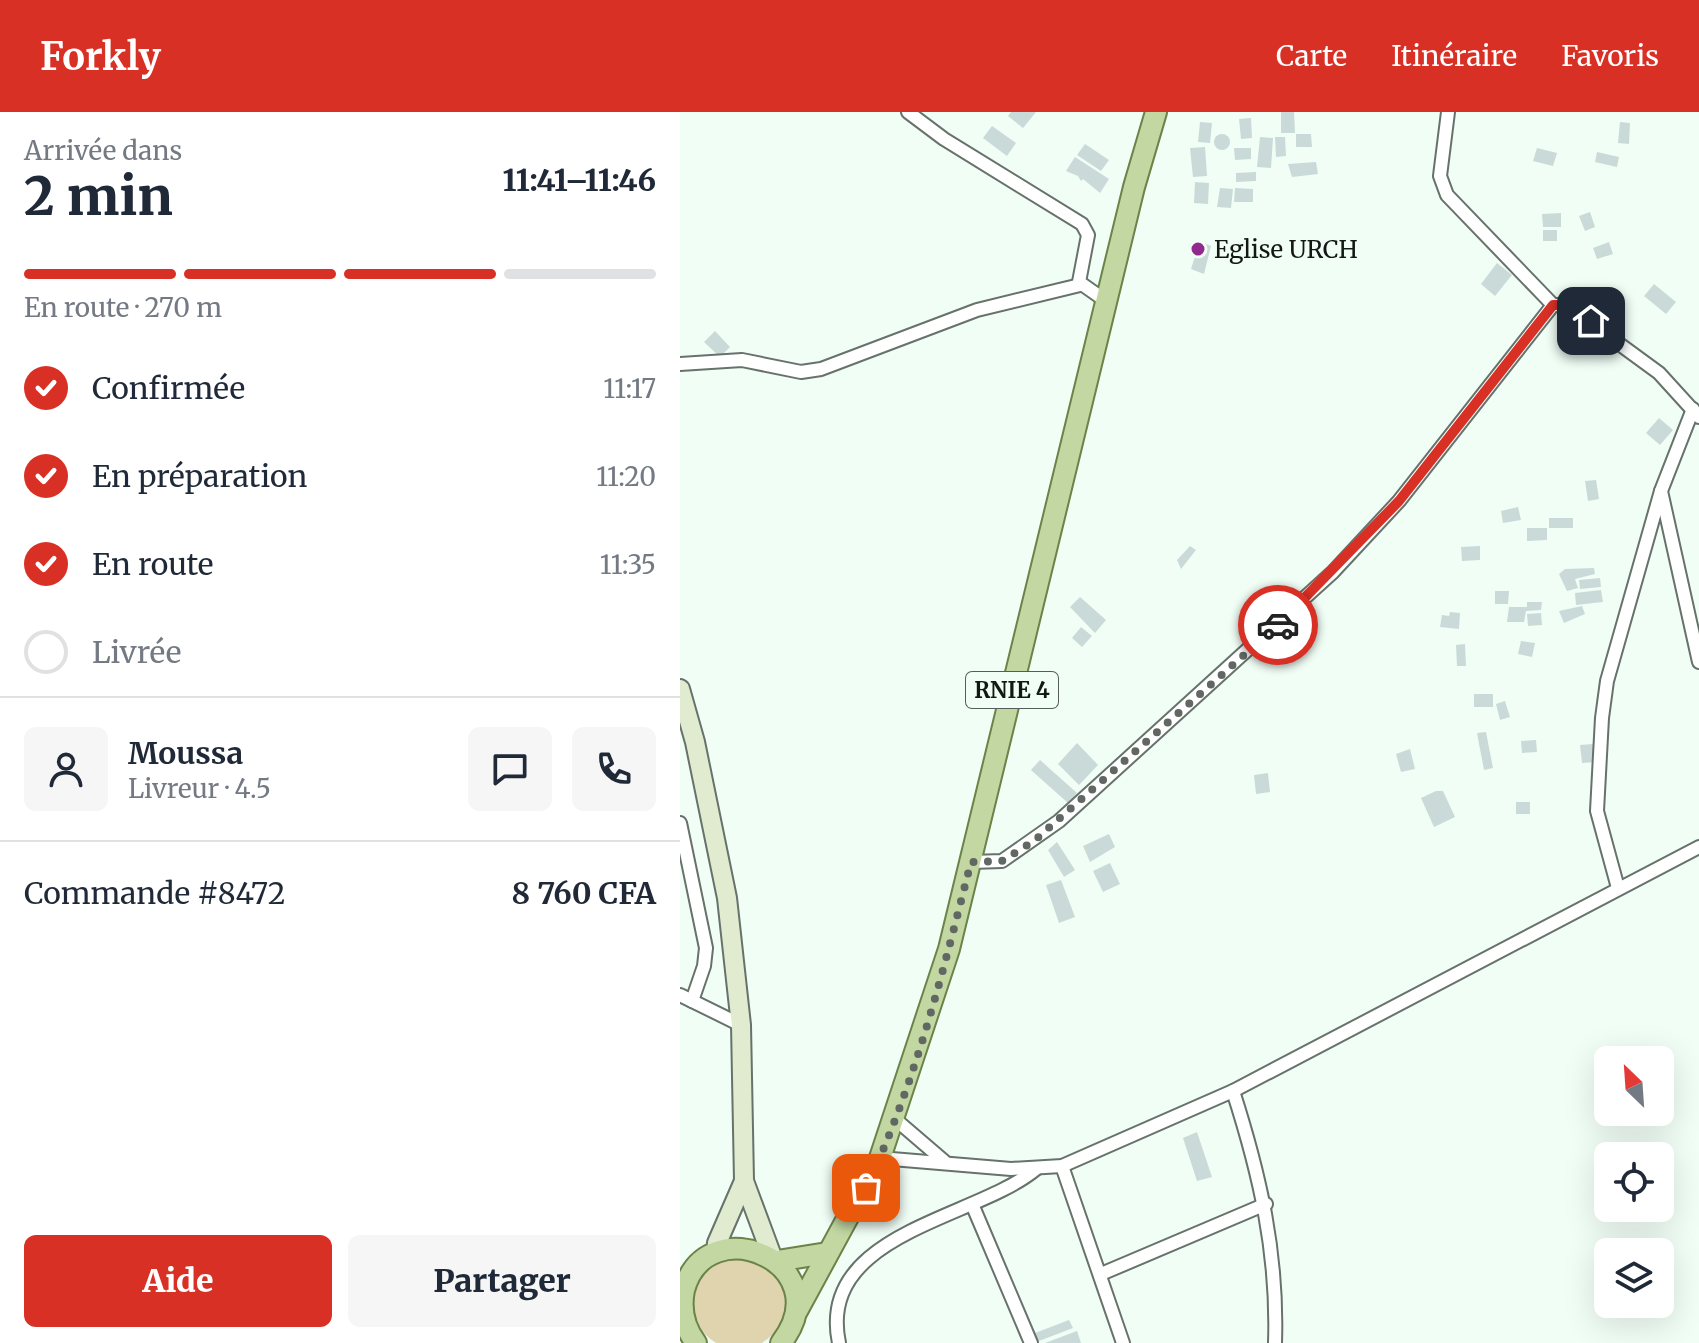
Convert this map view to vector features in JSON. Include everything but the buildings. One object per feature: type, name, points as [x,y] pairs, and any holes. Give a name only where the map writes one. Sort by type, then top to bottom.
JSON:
[{"type":"main road","name":"RNIE 4","points":[[781,1343],[791,1331],[797,1311],[880,1158],[949,949],[1106,301],[1156,112]]},
{"type":"main road","points":[[680,689],[695,742],[727,898],[741,1025],[744,1181],[775,1260],[793,1284],[797,1311]]},
{"type":"main road","points":[[716,1253],[717,1243],[744,1181]]},
{"type":"main road","points":[[690,1342],[683,1319],[683,1287],[693,1271],[716,1253],[736,1248],[755,1250],[775,1260],[827,1253]]},
{"type":"street","points":[[908,112],[944,139],[1082,224],[1088,235],[1080,285]]},
{"type":"street","points":[[1448,112],[1440,176],[1447,195],[1553,305],[1566,305],[1591,321],[1659,373],[1696,413],[1661,491],[1607,681],[1597,811],[1618,888]]},
{"type":"street","points":[[680,364],[742,360],[801,372],[821,369],[977,310],[1080,285],[1106,301]]},
{"type":"street","points":[[971,862],[1002,861],[1034,841],[1313,591],[1399,501],[1553,305]]},
{"type":"street","points":[[1661,491],[1699,662]]},
{"type":"street","points":[[680,823],[706,948],[704,966],[686,998],[741,1025]]},
{"type":"street","points":[[880,1158],[1036,1169],[1062,1166],[1233,1091],[1699,847]]},
{"type":"street","points":[[1233,1091],[1266,1204],[1276,1302],[1275,1343]]},
{"type":"street","points":[[895,1119],[944,1161]]},
{"type":"street","points":[[1062,1166],[1123,1343]]},
{"type":"street","points":[[839,1343],[841,1298],[849,1279],[871,1255],[897,1238],[1005,1191],[1036,1169]]},
{"type":"street","points":[[972,1204],[1031,1343]]},
{"type":"street","points":[[1101,1274],[1266,1204]]},
{"type":"shaded area","points":[[730,1258],[748,1258],[764,1265],[777,1278],[784,1294],[781,1321],[771,1335],[759,1344],[719,1344],[701,1328],[694,1312],[694,1294],[701,1278],[714,1265]]},
{"type":"way so far","points":[[866,1188],[895,1119],[924,1033],[971,862],[1002,861],[1034,841],[1090,794],[1167,720],[1278,625]]},
{"type":"place","name":"Eglise URCH","points":[[1198,249]]},
{"type":"route","points":[[1278,625],[1399,501],[1553,305],[1566,305],[1591,321]]}]
